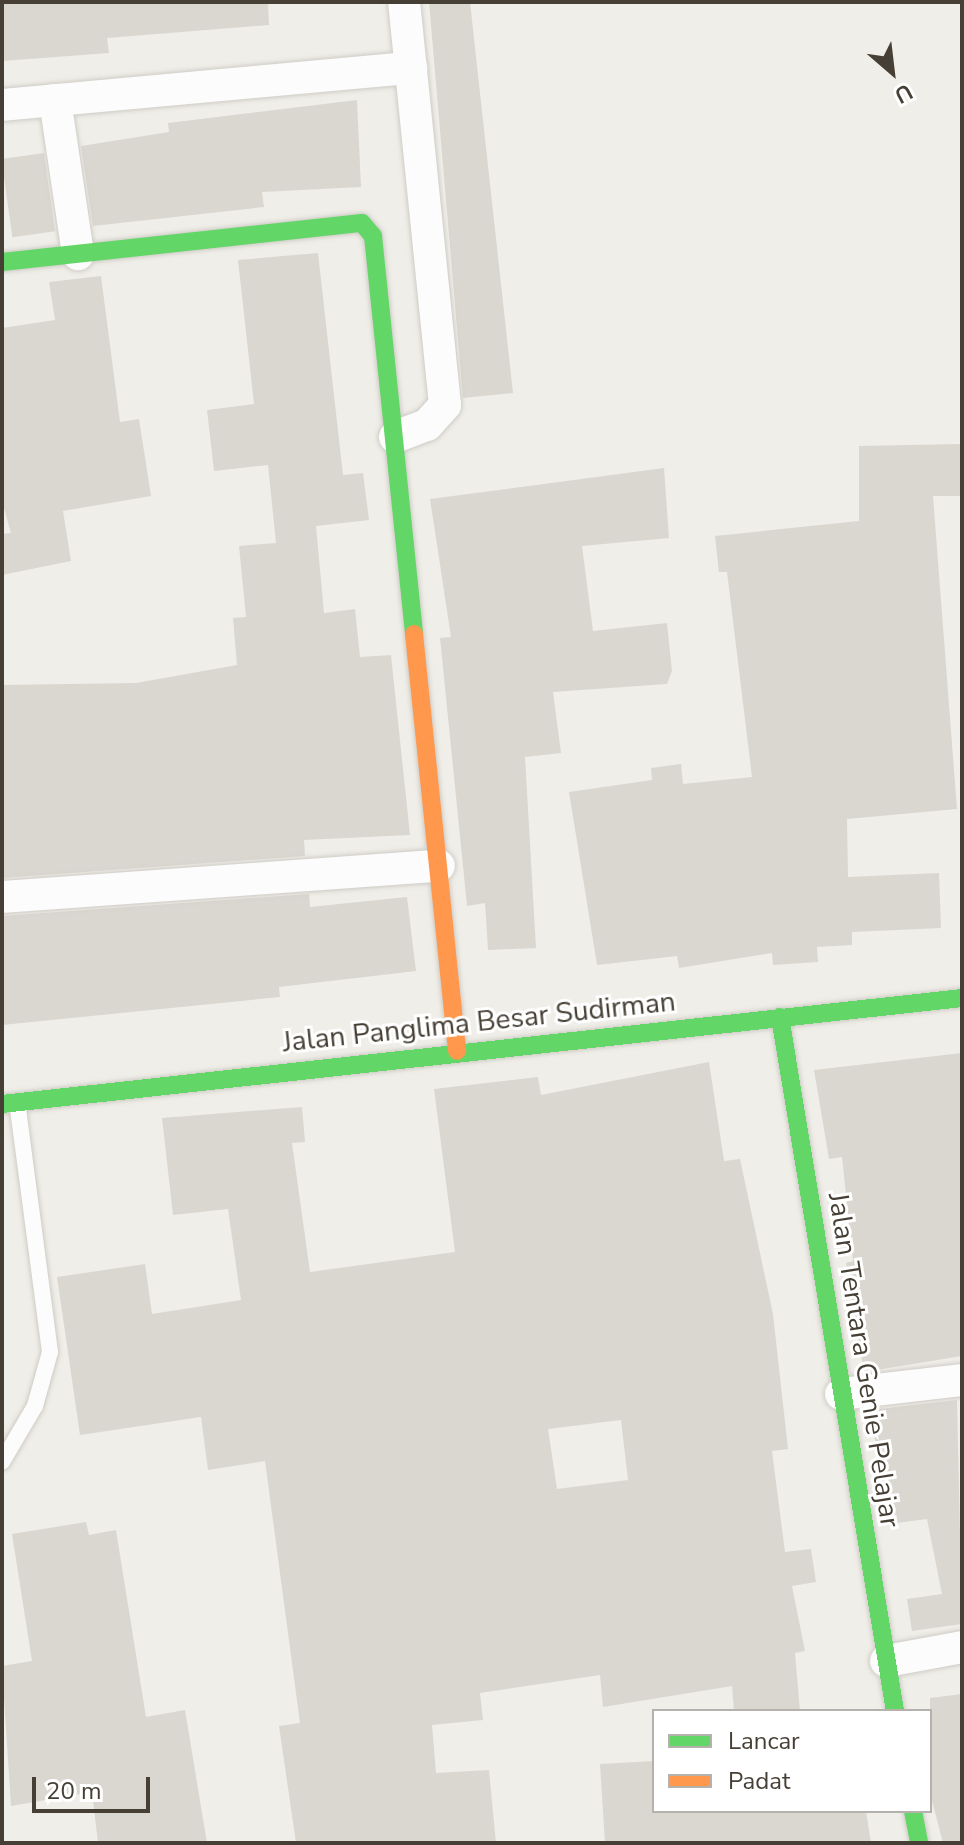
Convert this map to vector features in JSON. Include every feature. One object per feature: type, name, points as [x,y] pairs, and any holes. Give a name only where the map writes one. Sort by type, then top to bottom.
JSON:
[{"type":"street","points":[[395,437],[427,425],[445,405],[404,2]]},
{"type":"street","points":[[2,105],[411,68]]},
{"type":"street","points":[[55,100],[78,254]]},
{"type":"street","points":[[2,262],[362,223],[373,236],[457,1051]]},
{"type":"street","points":[[2,897],[439,866]]},
{"type":"street","name":"Jalan Panglima Besar Sudirman","points":[[10,1103],[457,1051],[962,998]]},
{"type":"street","name":"Jalan Tentara Genie Pelajar","points":[[780,1017],[895,1709]]},
{"type":"street","points":[[841,1394],[962,1380]]},
{"type":"street","points":[[886,1661],[962,1647]]},
{"type":"street","points":[[913,1813],[919,1843]]},
{"type":"lane","points":[[2,1462],[35,1406],[50,1352],[10,1103]]},
{"type":"building","points":[[2,2],[268,2],[269,25],[107,38],[109,53],[2,61]]},
{"type":"building","points":[[429,2],[470,2],[513,393],[463,398]]},
{"type":"building","points":[[357,100],[361,187],[262,192],[264,207],[93,226],[81,146],[169,132],[168,123]]},
{"type":"building","points":[[44,153],[55,231],[12,237],[2,159]]},
{"type":"building","points":[[318,253],[343,475],[363,473],[369,520],[316,526],[324,613],[355,609],[360,657],[391,655],[410,835],[304,840],[305,856],[2,878],[2,685],[136,683],[237,665],[233,618],[246,617],[239,546],[276,543],[268,465],[214,471],[207,410],[254,404],[238,260]]},
{"type":"building","points":[[101,276],[120,422],[139,419],[151,496],[63,511],[71,561],[2,575],[2,534],[11,533],[2,501],[2,328],[55,320],[49,282]]},
{"type":"building","points":[[962,444],[962,496],[933,496],[957,809],[847,819],[848,877],[939,873],[941,928],[852,932],[852,945],[817,947],[818,962],[773,965],[772,953],[679,968],[677,956],[597,965],[569,792],[652,780],[651,768],[681,764],[683,784],[752,777],[727,572],[719,572],[715,536],[859,521],[859,446]]},
{"type":"building","points":[[664,468],[669,538],[582,546],[593,631],[667,623],[672,671],[667,684],[553,692],[561,753],[525,757],[536,948],[488,950],[485,903],[467,906],[440,638],[451,637],[430,499]]},
{"type":"building","points":[[309,894],[310,907],[407,897],[416,971],[279,987],[280,997],[2,1025],[2,916]]},
{"type":"building","points":[[962,1053],[962,1356],[864,1372],[846,1263],[853,1261],[842,1157],[829,1159],[814,1070]]},
{"type":"building","points":[[709,1062],[724,1161],[740,1159],[773,1314],[788,1449],[772,1451],[785,1552],[811,1549],[816,1582],[792,1586],[805,1651],[795,1653],[800,1709],[734,1709],[732,1686],[603,1707],[600,1675],[480,1693],[483,1720],[432,1725],[436,1773],[489,1770],[496,1843],[296,1843],[279,1726],[300,1723],[265,1461],[208,1470],[201,1417],[80,1435],[57,1277],[145,1264],[152,1314],[241,1300],[228,1209],[173,1215],[162,1118],[302,1107],[305,1142],[292,1143],[310,1272],[455,1252],[434,1089],[538,1077],[541,1095]],"holes":[[[621,1420],[628,1480],[557,1489],[548,1429]]]},
{"type":"building","points":[[957,1400],[962,1624],[912,1631],[907,1599],[942,1594],[927,1519],[889,1524],[870,1410]]},
{"type":"building","points":[[86,1522],[89,1535],[116,1530],[146,1717],[185,1710],[207,1843],[98,1843],[92,1792],[11,1806],[2,1666],[32,1661],[12,1534]]},
{"type":"building","points":[[962,1694],[962,1843],[943,1843],[932,1801],[930,1698]]},
{"type":"building","points":[[652,1761],[652,1813],[866,1813],[871,1843],[605,1843],[600,1764]]},
{"type":"traffic: fast","points":[[2,262],[362,223],[373,236],[414,634]]},
{"type":"traffic: fast","points":[[2,1104],[962,998]]},
{"type":"traffic: fast","points":[[780,1017],[895,1709]]},
{"type":"traffic: fast","points":[[913,1813],[919,1843]]},
{"type":"traffic: slow","points":[[414,634],[457,1051]]}]
